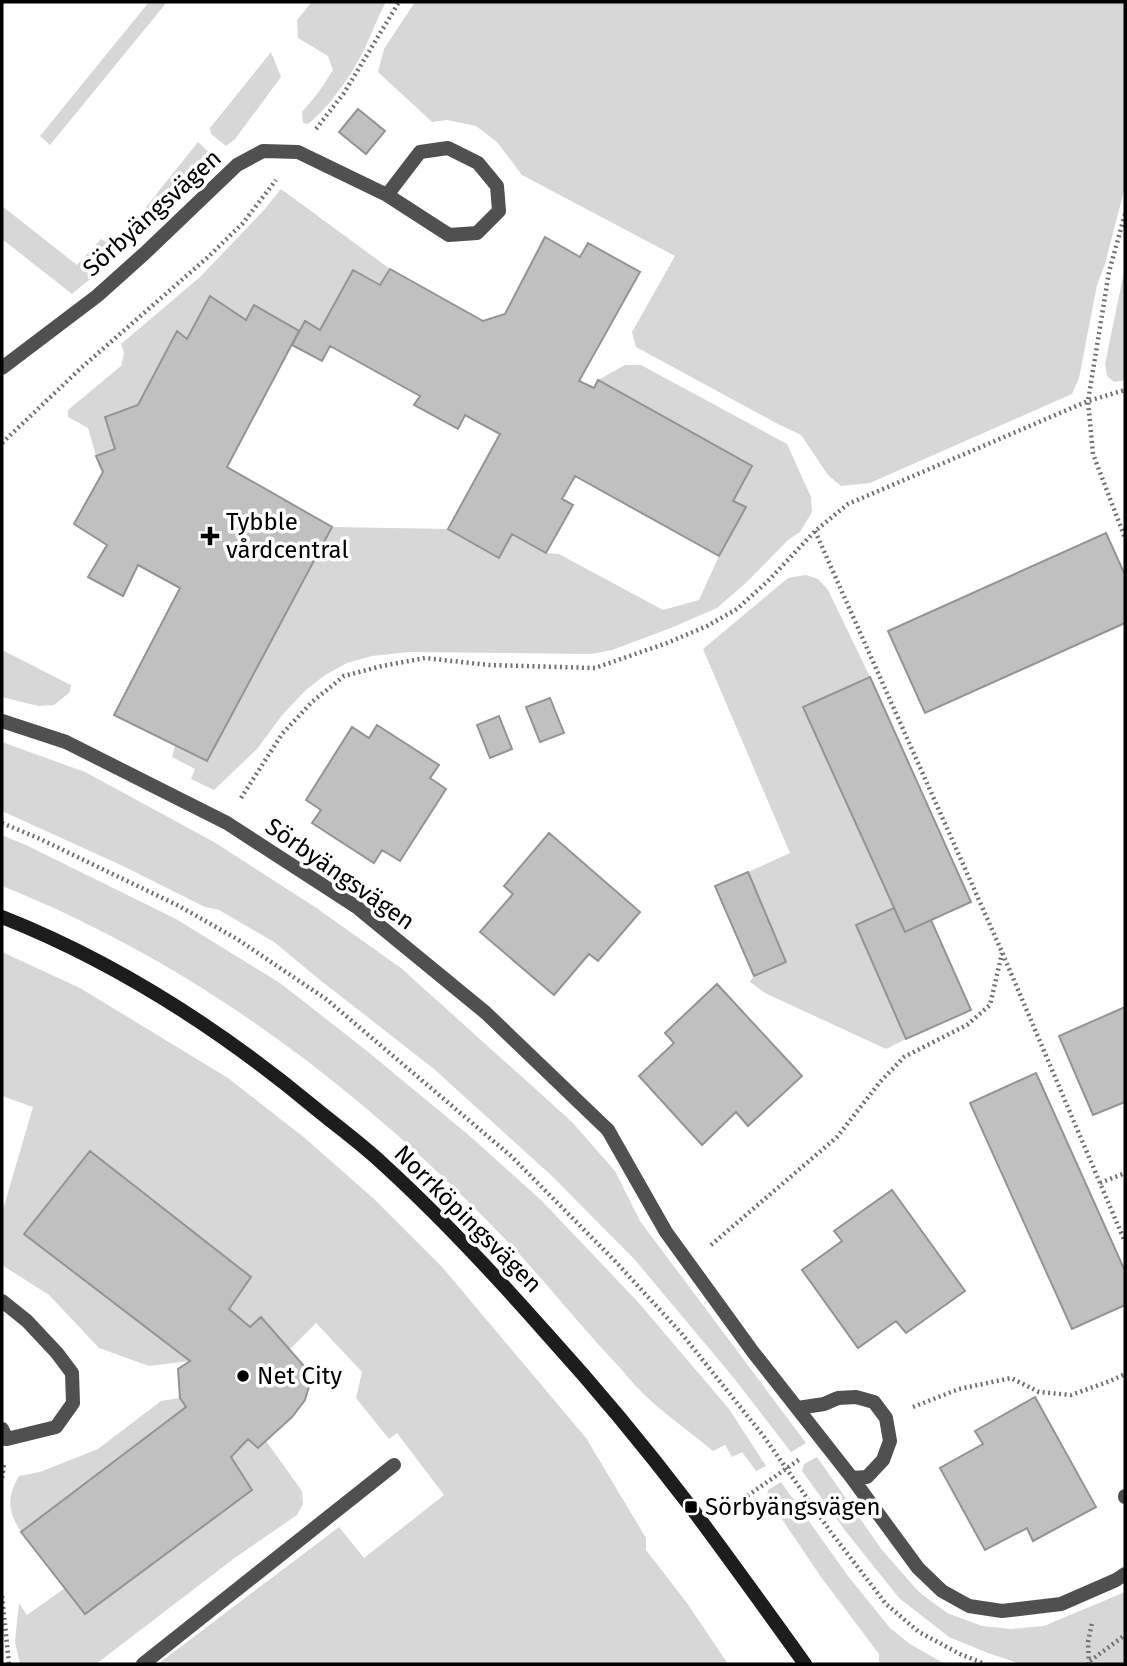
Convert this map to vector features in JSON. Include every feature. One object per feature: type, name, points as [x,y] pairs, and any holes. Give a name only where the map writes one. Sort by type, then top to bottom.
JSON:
[{"type":"main road","name":"Norrköpingsvägen","points":[[2,917],[82,953],[147,988],[208,1026],[268,1069],[391,1171],[489,1268],[584,1376],[691,1507],[805,1664]]},
{"type":"street","name":"Sörbyängsvägen","points":[[2,368],[97,296],[237,165],[263,151],[298,152],[387,195],[449,234],[477,233],[499,211],[497,186],[478,163],[448,148],[420,152],[387,195]]},
{"type":"street","name":"Sörbyängsvägen","points":[[2,721],[66,742],[227,823],[358,908],[486,1013],[608,1130],[666,1233],[918,1568],[942,1591],[969,1606],[1002,1611],[1061,1604],[1125,1574]]},
{"type":"street","points":[[2,1301],[27,1321],[72,1373],[73,1403],[56,1426],[7,1439],[2,1429]]},
{"type":"street","points":[[798,1408],[824,1404],[838,1398],[856,1397],[874,1402],[886,1418],[890,1441],[883,1460],[867,1477],[852,1478]]},
{"type":"street","points":[[143,1664],[394,1465]]},
{"type":"path","points":[[2,443],[81,368],[243,223],[344,93],[399,2]]},
{"type":"path","points":[[1125,214],[1109,272],[1088,401],[1093,454],[1125,538]]},
{"type":"path","points":[[227,823],[282,734],[312,702],[344,676],[425,658],[489,665],[595,668],[667,643],[707,626],[737,609],[768,581],[815,531],[848,504],[1088,401],[1125,390]]},
{"type":"path","points":[[815,531],[1002,952],[1125,1242]]},
{"type":"path","points":[[2,823],[179,906],[237,939],[326,999],[511,1156],[615,1261],[682,1334],[765,1438],[830,1531],[886,1604],[919,1632],[985,1664]]},
{"type":"path","points":[[689,1264],[837,1137],[880,1082],[904,1057],[967,1026],[990,1005],[1002,952]]},
{"type":"path","points":[[1100,1183],[1125,1173]]},
{"type":"path","points":[[886,1418],[960,1389],[1011,1378],[1039,1392],[1071,1395],[1125,1374]]},
{"type":"path","points":[[743,1499],[786,1469]]},
{"type":"path","points":[[2,1596],[9,1664]]},
{"type":"path","points":[[1089,1661],[1125,1635]]},
{"type":"shaded area","points":[[149,2],[167,2],[50,145],[40,136]]},
{"type":"shaded area","points":[[312,2],[386,2],[352,71],[329,104],[308,124],[303,123],[302,112],[333,70],[328,56],[298,38],[297,20]]},
{"type":"shaded area","points":[[415,2],[1125,2],[1125,187],[1097,285],[1079,378],[1072,394],[870,483],[841,486],[828,475],[801,435],[636,347],[632,332],[675,256],[522,175],[497,142],[476,126],[447,120],[432,122],[378,72],[384,49]]},
{"type":"shaded area","points":[[271,52],[281,77],[235,139],[226,146],[211,134],[210,128]]},
{"type":"shaded area","points":[[198,142],[215,158],[155,223],[148,225],[140,220],[139,216]]},
{"type":"shaded area","points":[[281,189],[390,269],[380,285],[320,330],[305,322],[299,331],[255,305],[246,320],[210,297],[187,339],[177,332],[138,405],[105,417],[115,449],[96,456],[88,428],[68,417],[68,410],[121,366],[124,353],[121,344],[200,277]]},
{"type":"shaded area","points":[[2,206],[77,265],[101,239],[112,245],[113,260],[72,294],[2,239]]},
{"type":"shaded area","points":[[1125,267],[1125,380],[1114,382],[1107,376],[1105,364]]},
{"type":"shaded area","points":[[625,365],[641,365],[787,444],[811,497],[812,512],[800,532],[788,540],[717,608],[612,650],[592,654],[409,652],[372,656],[347,663],[306,690],[283,714],[257,749],[214,790],[191,779],[195,769],[172,757],[175,746],[207,761],[332,527],[448,529],[499,558],[512,534],[546,553],[559,554],[663,610],[699,600],[745,507],[733,501],[752,466],[598,380]]},
{"type":"shaded area","points":[[806,575],[818,579],[828,590],[870,677],[803,708],[894,908],[856,926],[906,1039],[886,1049],[765,993],[750,982],[754,976],[786,962],[748,872],[790,853],[703,649],[788,578]]},
{"type":"shaded area","points":[[2,650],[71,685],[70,692],[54,705],[38,706],[2,697]]},
{"type":"shaded area","points":[[2,742],[85,772],[214,842],[315,907],[401,968],[572,1122],[615,1171],[640,1221],[806,1443],[791,1452],[733,1377],[635,1260],[553,1177],[434,1069],[274,942],[219,910],[205,907],[2,811]]},
{"type":"shaded area","points":[[2,835],[176,919],[280,983],[367,1051],[471,1137],[542,1201],[638,1302],[729,1409],[766,1466],[756,1471],[742,1452],[732,1457],[725,1445],[713,1451],[651,1401],[506,1240],[394,1132],[335,1082],[209,992],[73,917],[2,886]]},
{"type":"shaded area","points":[[2,952],[80,988],[228,1078],[306,1139],[373,1198],[443,1268],[586,1438],[646,1538],[646,1550],[687,1603],[728,1664],[158,1664],[339,1527],[364,1558],[444,1495],[397,1433],[389,1439],[356,1398],[362,1372],[316,1323],[290,1349],[261,1317],[250,1327],[229,1309],[251,1277],[90,1151],[24,1234],[190,1361],[149,1366],[99,1348],[49,1295],[2,1265],[2,1213],[33,1107],[2,1096]]},
{"type":"shaded area","points":[[180,1398],[186,1407],[21,1532],[10,1504],[19,1476],[40,1472],[98,1449],[161,1401]]},
{"type":"shaded area","points":[[248,1439],[258,1448],[266,1441],[302,1491],[303,1504],[297,1515],[236,1557],[96,1664],[20,1664],[15,1642],[19,1603],[27,1615],[65,1588],[86,1614],[252,1490],[231,1457]]},
{"type":"shaded area","points":[[817,1457],[882,1550],[919,1592],[947,1613],[982,1626],[1011,1629],[1044,1626],[1125,1592],[1125,1664],[1021,1664],[949,1637],[899,1598],[847,1533],[802,1471],[804,1464]]},
{"type":"shaded area","points":[[781,1482],[848,1576],[890,1628],[910,1644],[945,1664],[879,1664],[879,1654],[821,1577],[767,1497],[768,1490]]},
{"type":"building","points":[[358,109],[385,131],[366,154],[339,132]]},
{"type":"building","points":[[545,237],[580,257],[588,243],[640,272],[579,381],[594,388],[598,380],[752,466],[733,501],[746,507],[719,556],[575,476],[562,499],[573,505],[546,553],[512,534],[499,558],[448,529],[500,434],[465,415],[458,429],[414,405],[420,396],[330,346],[322,361],[292,345],[305,321],[320,330],[353,270],[380,285],[390,269],[483,321],[505,314]]},
{"type":"building","name":"Tybble vårdcentral","points":[[210,296],[246,320],[254,305],[299,331],[227,467],[332,527],[207,761],[114,715],[180,588],[138,565],[123,596],[88,577],[107,545],[74,524],[103,472],[96,456],[115,449],[105,417],[138,405],[177,331],[187,339]]},
{"type":"building","points":[[1106,533],[1125,575],[1125,623],[925,713],[888,631]]},
{"type":"building","points":[[870,677],[971,902],[905,932],[803,707]]},
{"type":"building","points":[[550,698],[564,733],[540,742],[526,707]]},
{"type":"building","points":[[499,716],[512,749],[490,758],[477,725]]},
{"type":"building","points":[[377,725],[439,765],[430,778],[446,789],[400,861],[382,850],[374,863],[312,823],[321,810],[306,800],[352,727],[369,738]]},
{"type":"building","points":[[549,833],[640,912],[598,961],[589,954],[554,995],[480,932],[513,894],[504,886]]},
{"type":"building","points":[[748,872],[786,962],[754,976],[715,886]]},
{"type":"building","points":[[894,908],[905,932],[931,920],[971,1010],[906,1039],[856,925]]},
{"type":"building","points":[[717,984],[802,1076],[748,1126],[736,1112],[702,1145],[639,1076],[674,1043],[665,1033]]},
{"type":"building","points":[[1125,1007],[1125,1102],[1093,1115],[1059,1036]]},
{"type":"building","points":[[1036,1073],[1125,1271],[1125,1305],[1072,1329],[970,1103]]},
{"type":"building","name":"Net City","points":[[90,1151],[251,1277],[229,1309],[250,1327],[261,1317],[304,1366],[310,1383],[305,1400],[292,1417],[258,1448],[248,1439],[231,1457],[252,1490],[85,1614],[21,1532],[186,1407],[180,1398],[178,1369],[190,1361],[24,1234]]},
{"type":"building","points":[[892,1190],[965,1291],[906,1333],[896,1321],[858,1348],[802,1270],[842,1241],[834,1231]]},
{"type":"building","points":[[1035,1397],[1096,1507],[1033,1541],[1027,1528],[985,1550],[940,1468],[983,1444],[975,1431]]},
{"type":"place","name":"Tybble vårdcentral","points":[[210,536]]},
{"type":"place","name":"Net City","points":[[243,1376]]},
{"type":"place","name":"Sörbyängsvägen","points":[[691,1507]]}]
